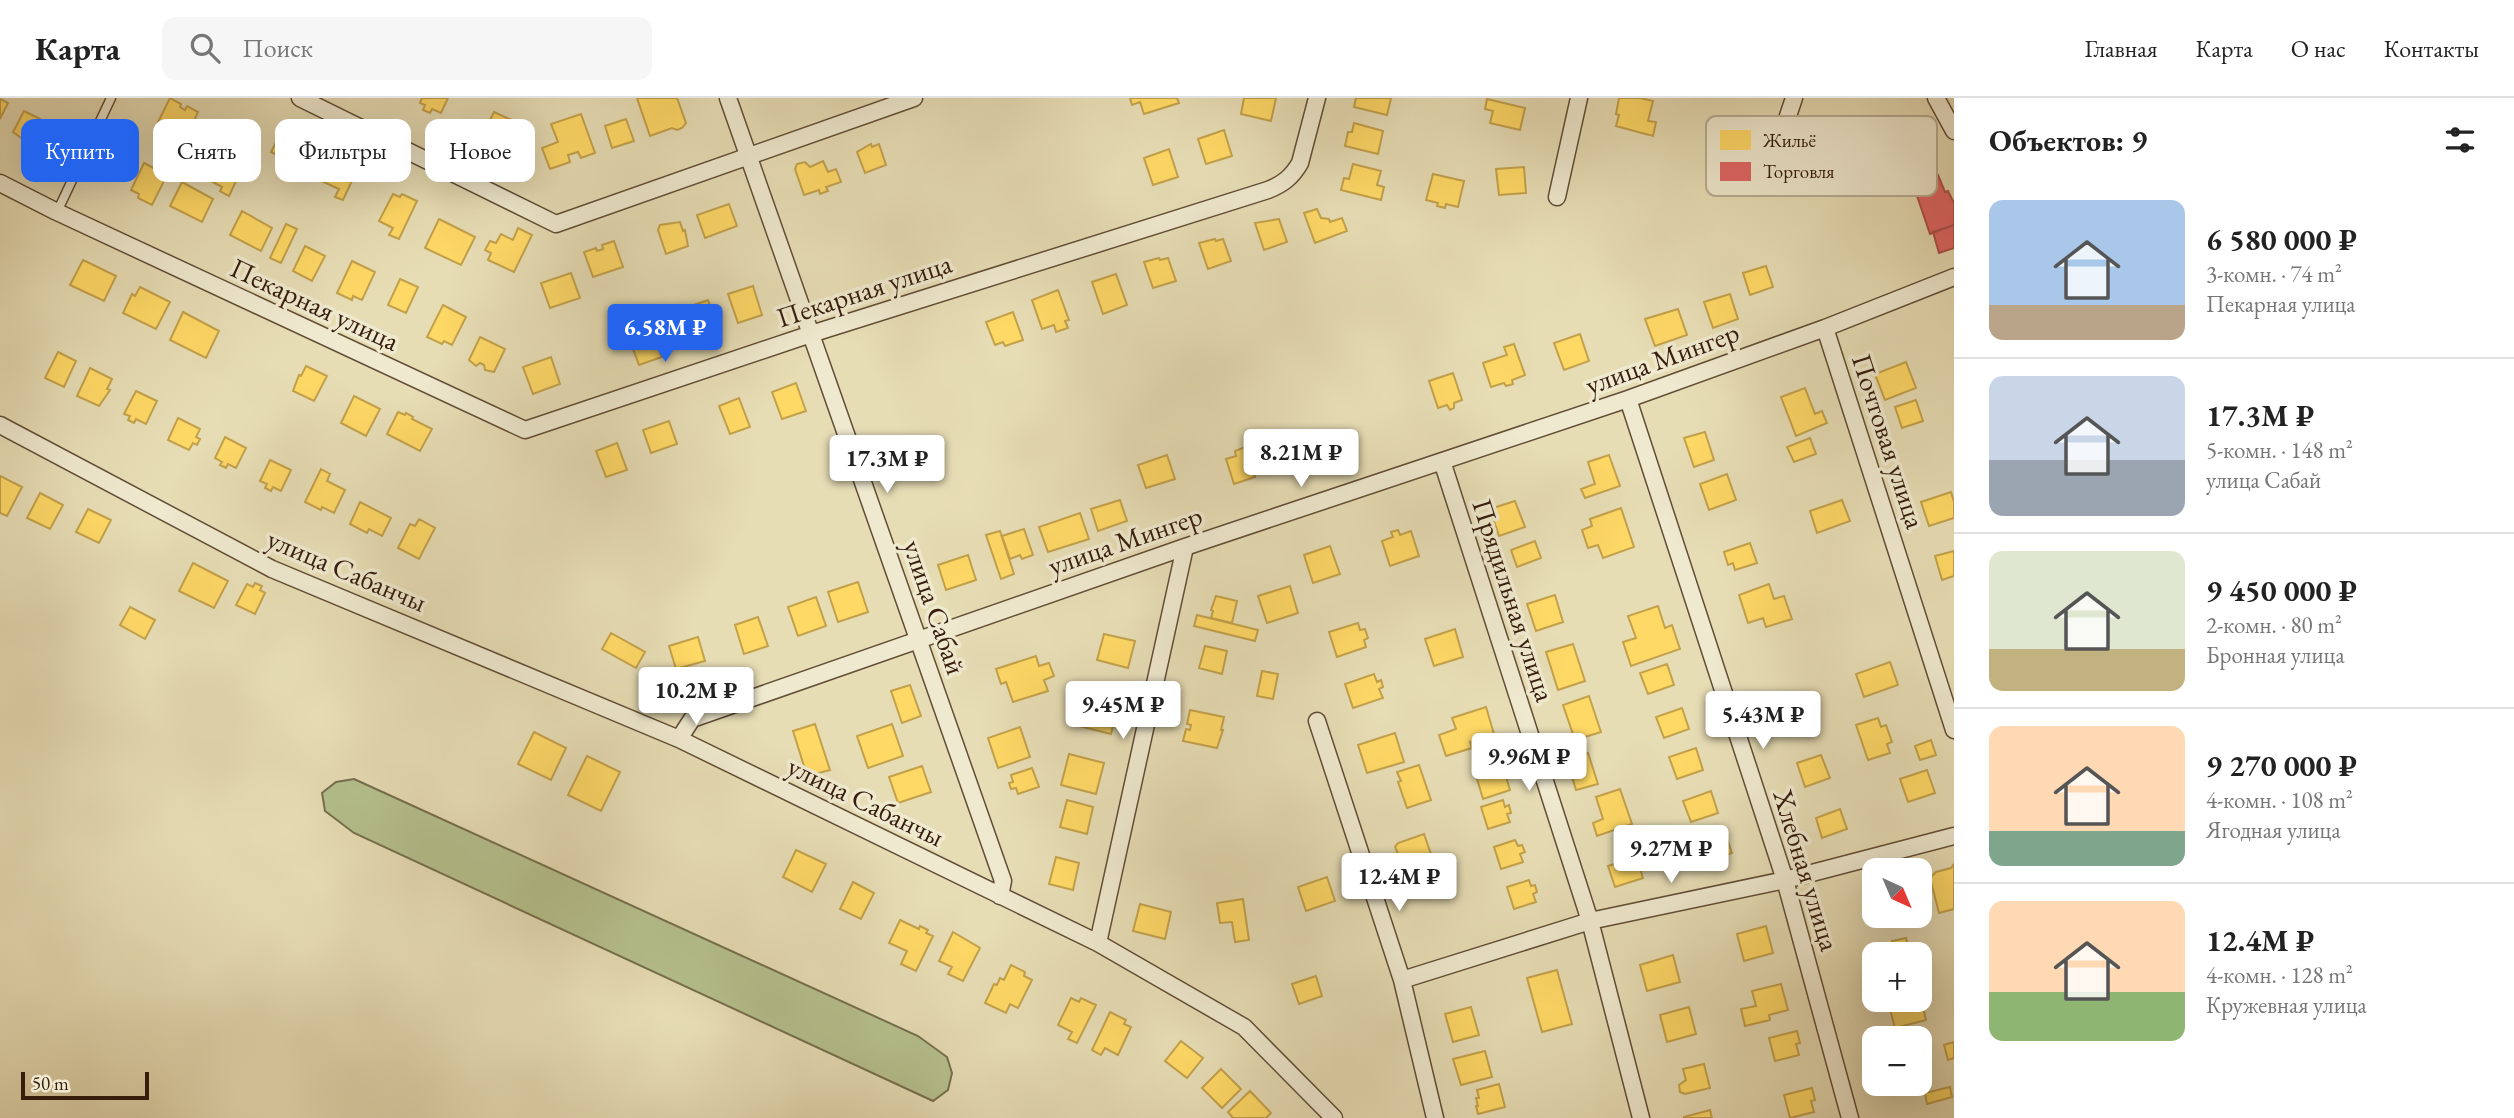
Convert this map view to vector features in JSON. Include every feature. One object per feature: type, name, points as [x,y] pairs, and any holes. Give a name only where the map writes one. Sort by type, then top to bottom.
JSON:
[{"type":"street","points":[[300,98],[556,224],[915,98]]},
{"type":"street","name":"улица Сабай","points":[[728,98],[1003,881],[1000,896]]},
{"type":"street","name":"Пекарная улица","points":[[0,183],[524,430],[811,334],[1284,183],[1300,163],[1317,98]]},
{"type":"street","points":[[1557,197],[1579,98]]},
{"type":"street","points":[[1788,116],[1794,98]]},
{"type":"street","points":[[1936,98],[1954,131]]},
{"type":"street","name":"улица Мингер","points":[[679,739],[692,719],[1185,547],[1628,399],[1954,278]]},
{"type":"street","name":"Почтовая улица","points":[[1825,328],[1954,730]]},
{"type":"street","name":"Хлебная улица","points":[[1628,399],[1785,880],[1850,1118]]},
{"type":"street","name":"улица Сабанчы","points":[[0,425],[272,569],[679,739],[1098,943],[1244,1027],[1334,1118]]},
{"type":"street","name":"Прядильная улица","points":[[1442,461],[1590,922],[1641,1118]]},
{"type":"street","points":[[1098,943],[1185,547]]},
{"type":"street","points":[[1317,721],[1402,980],[1435,1118]]},
{"type":"street","points":[[1402,980],[1590,922],[1785,880],[1954,836]]},
{"type":"lane","points":[[57,212],[111,98]]},
{"type":"green space","points":[[354,779],[918,1036],[947,1057],[952,1073],[948,1090],[933,1101],[354,833],[325,811],[322,793],[336,782]]},
{"type":"building: Жильё","points":[[170,98],[181,104],[180,107],[185,110],[187,106],[198,112],[195,119],[160,119]]},
{"type":"building: Жильё","points":[[422,98],[448,98],[441,113],[432,109],[430,113],[423,110],[425,105],[420,103]]},
{"type":"building: Жильё","points":[[637,98],[677,98],[686,123],[677,130],[672,128],[650,136]]},
{"type":"building: Жильё","points":[[1130,98],[1177,98],[1179,103],[1144,114],[1140,102],[1132,105]]},
{"type":"building: Жильё","points":[[1244,98],[1276,98],[1271,121],[1241,114]]},
{"type":"building: Жильё","points":[[1356,98],[1391,98],[1387,115],[1354,107]]},
{"type":"building: Жильё","points":[[1619,98],[1653,101],[1648,121],[1656,122],[1653,136],[1616,126]]},
{"type":"building: Жильё","points":[[0,99],[8,103],[0,119]]},
{"type":"building: Жильё","points":[[1487,99],[1525,108],[1520,130],[1490,123],[1493,111],[1485,109]]},
{"type":"building: Жильё","points":[[24,111],[40,119],[21,119],[21,138],[13,132]]},
{"type":"building: Жильё","points":[[494,112],[509,119],[490,119]]},
{"type":"building: Жильё","points":[[581,114],[595,153],[581,158],[578,152],[568,155],[570,162],[550,169],[542,148],[558,142],[551,124]]},
{"type":"building: Жильё","points":[[626,119],[634,141],[612,148],[605,126]]},
{"type":"building: Жильё","points":[[1354,123],[1383,131],[1378,154],[1345,146],[1348,132],[1352,132]]},
{"type":"building: Жильё","points":[[1224,130],[1232,156],[1206,164],[1198,139]]},
{"type":"building: Жильё","points":[[871,144],[872,147],[879,144],[886,165],[865,173],[857,152]]},
{"type":"building: Жильё","points":[[1169,149],[1178,177],[1153,185],[1144,158]]},
{"type":"building: Жильё","points":[[823,161],[828,172],[836,169],[841,182],[826,187],[828,191],[820,194],[819,190],[804,195],[795,169],[797,164],[805,162],[810,167]]},
{"type":"building: Жильё","points":[[144,163],[153,168],[153,182],[164,182],[152,205],[138,198],[139,194],[131,190],[135,182],[139,182],[139,173]]},
{"type":"building: Жильё","points":[[1353,164],[1381,171],[1377,185],[1384,187],[1381,200],[1341,190],[1344,178],[1349,179]]},
{"type":"building: Жильё","points":[[1524,167],[1526,193],[1499,195],[1496,169]]},
{"type":"building: Жильё","points":[[1433,174],[1464,181],[1458,207],[1446,204],[1445,208],[1426,200]]},
{"type":"building: Жильё","points":[[182,182],[213,199],[202,222],[170,206]]},
{"type":"building: Жильё","points":[[213,182],[236,182],[229,196],[220,191],[222,187]]},
{"type":"building: Жильё","points":[[324,182],[351,182],[343,200],[335,197],[339,189]]},
{"type":"building: Жильё","points":[[393,194],[400,197],[402,194],[417,201],[399,239],[389,235],[393,228],[379,221]]},
{"type":"building: Жильё","points":[[729,204],[737,226],[705,238],[697,215]]},
{"type":"building: Жильё","points":[[1317,209],[1321,218],[1329,219],[1330,222],[1342,218],[1347,231],[1315,243],[1304,213]]},
{"type":"building: Жильё","points":[[242,211],[272,228],[261,251],[230,235]]},
{"type":"building: Жильё","points":[[439,219],[475,237],[461,265],[425,248]]},
{"type":"building: Жильё","points":[[1279,219],[1287,242],[1264,250],[1255,223]]},
{"type":"building: Жильё","points":[[680,222],[683,231],[685,230],[688,246],[666,254],[658,230],[660,225]]},
{"type":"building: Жильё","points":[[286,224],[297,229],[281,263],[270,258]]},
{"type":"building: Жильё","points":[[518,228],[532,235],[514,272],[488,260],[491,253],[485,250],[490,241],[496,243],[501,234],[513,240]]},
{"type":"building: Жильё","points":[[1223,239],[1231,261],[1208,269],[1199,243]]},
{"type":"building: Жильё","points":[[614,241],[623,267],[593,277],[584,252],[603,249],[602,245]]},
{"type":"building: Жильё","points":[[305,246],[325,256],[312,281],[293,271]]},
{"type":"building: Жильё","points":[[1168,258],[1176,281],[1153,288],[1144,262]]},
{"type":"building: Жильё","points":[[83,260],[116,276],[104,301],[70,285]]},
{"type":"building: Жильё","points":[[352,261],[375,272],[362,300],[353,296],[352,300],[337,293]]},
{"type":"building: Жильё","points":[[1766,266],[1773,287],[1750,295],[1743,273]]},
{"type":"building: Жильё","points":[[571,273],[580,298],[550,308],[541,283]]},
{"type":"building: Жильё","points":[[1116,274],[1127,305],[1103,314],[1092,282]]},
{"type":"building: Жильё","points":[[400,279],[418,287],[406,313],[388,305]]},
{"type":"building: Жильё","points":[[753,286],[762,315],[738,323],[728,294]]},
{"type":"building: Жильё","points":[[140,287],[170,302],[156,329],[123,313],[132,294],[135,296]]},
{"type":"building: Жильё","points":[[1058,290],[1069,320],[1065,321],[1068,328],[1056,332],[1054,325],[1042,329],[1032,300]]},
{"type":"building: Жильё","points":[[1730,294],[1738,319],[1713,328],[1704,302]]},
{"type":"building: Жильё","points":[[708,300],[719,332],[707,337],[706,334],[687,344],[681,325],[672,328],[667,314]]},
{"type":"building: Жильё","points":[[443,305],[466,317],[452,345],[427,337]]},
{"type":"building: Жильё","points":[[1678,309],[1687,335],[1655,346],[1645,319]]},
{"type":"building: Жильё","points":[[183,312],[219,331],[206,358],[170,340]]},
{"type":"building: Жильё","points":[[1013,312],[1023,340],[1005,346],[1003,342],[995,345],[986,322]]},
{"type":"building: Жильё","points":[[652,330],[662,357],[639,365],[629,338]]},
{"type":"building: Жильё","points":[[1580,334],[1589,361],[1564,370],[1554,343]]},
{"type":"building: Жильё","points":[[480,337],[505,349],[494,372],[485,370],[480,363],[476,366],[469,360]]},
{"type":"building: Жильё","points":[[1514,344],[1525,375],[1512,380],[1513,384],[1506,386],[1504,383],[1491,387],[1483,363],[1507,355],[1504,347]]},
{"type":"building: Жильё","points":[[58,352],[76,361],[64,387],[45,378]]},
{"type":"building: Жильё","points":[[551,357],[560,384],[533,394],[523,367]]},
{"type":"building: Жильё","points":[[1906,362],[1916,388],[1885,400],[1875,374]]},
{"type":"building: Жильё","points":[[306,366],[327,376],[314,401],[293,391]]},
{"type":"building: Жильё","points":[[90,368],[112,379],[107,389],[110,390],[99,406],[77,396]]},
{"type":"building: Жильё","points":[[1453,373],[1462,400],[1454,403],[1454,408],[1450,410],[1447,405],[1438,408],[1429,381]]},
{"type":"building: Жильё","points":[[796,383],[806,411],[782,419],[772,392]]},
{"type":"building: Жильё","points":[[1805,388],[1815,414],[1822,411],[1827,423],[1796,436],[1781,397]]},
{"type":"building: Жильё","points":[[136,391],[157,401],[146,424],[136,419],[134,423],[128,420],[130,416],[124,414]]},
{"type":"building: Жильё","points":[[354,396],[380,409],[366,436],[341,423]]},
{"type":"building: Жильё","points":[[739,398],[750,427],[730,434],[719,406]]},
{"type":"building: Жильё","points":[[1916,400],[1923,421],[1902,428],[1895,407]]},
{"type":"building: Жильё","points":[[398,412],[405,415],[406,413],[432,429],[420,451],[387,434]]},
{"type":"building: Жильё","points":[[178,418],[200,429],[196,437],[200,439],[197,445],[193,443],[189,450],[168,440]]},
{"type":"building: Жильё","points":[[669,421],[677,444],[651,453],[643,430]]},
{"type":"building: Жильё","points":[[1705,432],[1714,460],[1694,467],[1684,438]]},
{"type":"building: Жильё","points":[[225,437],[246,448],[236,468],[228,464],[226,468],[215,458]]},
{"type":"building: Жильё","points":[[1810,438],[1816,454],[1794,462],[1787,447]]},
{"type":"building: Жильё","points":[[617,443],[627,470],[606,477],[596,451]]},
{"type":"building: Жильё","points":[[1245,447],[1255,477],[1234,484],[1226,459],[1236,456],[1235,451]]},
{"type":"building: Жильё","points":[[1167,455],[1175,479],[1146,488],[1138,465]]},
{"type":"building: Жильё","points":[[1609,455],[1620,486],[1585,498],[1581,489],[1595,484],[1588,462]]},
{"type":"building: Жильё","points":[[270,460],[291,470],[281,491],[273,487],[271,491],[265,488],[267,484],[260,481]]},
{"type":"building: Жильё","points":[[321,469],[330,474],[327,481],[345,490],[334,513],[305,502]]},
{"type":"building: Жильё","points":[[1727,474],[1736,500],[1709,510],[1700,484]]},
{"type":"building: Жильё","points":[[0,476],[22,487],[7,516],[0,513]]},
{"type":"building: Жильё","points":[[1951,492],[1954,518],[1929,526],[1921,502]]},
{"type":"building: Жильё","points":[[40,493],[63,505],[50,529],[27,518]]},
{"type":"building: Жильё","points":[[1120,500],[1127,521],[1098,531],[1091,509]]},
{"type":"building: Жильё","points":[[1842,500],[1850,521],[1817,533],[1810,511]]},
{"type":"building: Жильё","points":[[1515,501],[1525,527],[1499,536],[1490,509]]},
{"type":"building: Жильё","points":[[360,502],[391,518],[382,536],[369,529],[367,533],[350,524]]},
{"type":"building: Жильё","points":[[1621,508],[1634,547],[1603,558],[1598,545],[1588,548],[1582,530],[1592,526],[1590,519]]},
{"type":"building: Жильё","points":[[88,509],[111,520],[99,543],[76,532]]},
{"type":"building: Жильё","points":[[1080,513],[1089,539],[1048,552],[1039,527]]},
{"type":"building: Жильё","points":[[419,519],[435,528],[419,559],[398,548],[410,524],[415,526]]},
{"type":"building: Жильё","points":[[1024,529],[1033,555],[1022,559],[1020,555],[1010,559],[1002,536]]},
{"type":"building: Жильё","points":[[1398,530],[1400,535],[1411,531],[1419,556],[1390,566],[1382,541],[1393,537],[1391,532]]},
{"type":"building: Жильё","points":[[1000,531],[1014,574],[1001,579],[986,535]]},
{"type":"building: Жильё","points":[[1535,541],[1541,558],[1517,567],[1511,550]]},
{"type":"building: Жильё","points":[[1750,543],[1757,563],[1735,570],[1733,563],[1728,565],[1724,552]]},
{"type":"building: Жильё","points":[[1330,546],[1340,574],[1313,583],[1304,555]]},
{"type":"building: Жильё","points":[[1954,551],[1954,576],[1942,580],[1935,556]]},
{"type":"building: Жильё","points":[[968,555],[976,580],[946,590],[938,565]]},
{"type":"building: Жильё","points":[[193,563],[228,581],[214,608],[179,591]]},
{"type":"building: Жильё","points":[[858,582],[868,612],[838,622],[828,592]]},
{"type":"building: Жильё","points":[[255,583],[262,586],[260,590],[265,593],[255,614],[236,605],[247,584],[253,587]]},
{"type":"building: Жильё","points":[[1769,584],[1774,599],[1784,596],[1792,619],[1766,627],[1763,618],[1748,623],[1739,595]]},
{"type":"building: Жильё","points":[[1290,586],[1298,613],[1267,623],[1258,596]]},
{"type":"building: Жильё","points":[[1555,595],[1563,622],[1536,631],[1527,604]]},
{"type":"building: Жильё","points":[[1216,596],[1237,601],[1232,623],[1211,618]]},
{"type":"building: Жильё","points":[[816,597],[826,626],[798,636],[788,607]]},
{"type":"building: Жильё","points":[[1658,606],[1665,628],[1672,625],[1680,649],[1631,666],[1623,642],[1636,638],[1628,616]]},
{"type":"building: Жильё","points":[[130,607],[155,620],[145,639],[120,625]]},
{"type":"building: Жильё","points":[[1197,615],[1258,630],[1255,641],[1194,626]]},
{"type":"building: Жильё","points":[[758,617],[768,646],[744,654],[735,625]]},
{"type":"building: Жильё","points":[[1358,623],[1360,630],[1365,629],[1368,638],[1364,640],[1366,647],[1337,657],[1329,632]]},
{"type":"building: Жильё","points":[[1455,629],[1463,657],[1434,666],[1425,639]]},
{"type":"building: Жильё","points":[[611,633],[645,652],[636,668],[602,649]]},
{"type":"building: Жильё","points":[[1104,634],[1135,641],[1128,668],[1097,660]]},
{"type":"building: Жильё","points":[[698,637],[705,661],[676,669],[669,646]]},
{"type":"building: Жильё","points":[[1573,644],[1585,681],[1558,690],[1546,652]]},
{"type":"building: Жильё","points":[[1205,646],[1227,651],[1222,674],[1199,668]]},
{"type":"building: Жильё","points":[[1036,656],[1039,666],[1049,663],[1054,676],[1044,680],[1048,691],[1013,702],[1006,682],[1001,684],[996,669]]},
{"type":"building: Жильё","points":[[1890,662],[1898,685],[1864,697],[1856,674]]},
{"type":"building: Жильё","points":[[1667,664],[1674,685],[1648,694],[1640,673]]},
{"type":"building: Жильё","points":[[1262,671],[1278,674],[1273,699],[1257,696]]},
{"type":"building: Жильё","points":[[1374,674],[1377,682],[1381,680],[1383,687],[1379,689],[1383,698],[1353,708],[1345,684]]},
{"type":"building: Жильё","points":[[910,685],[921,716],[902,723],[891,691]]},
{"type":"building: Жильё","points":[[1589,696],[1601,732],[1575,740],[1563,705]]},
{"type":"building: Жильё","points":[[1086,702],[1117,709],[1111,734],[1079,726]]},
{"type":"building: Жильё","points":[[1804,703],[1813,726],[1787,735],[1779,712]]},
{"type":"building: Жильё","points":[[1486,707],[1494,734],[1470,742],[1472,748],[1446,756],[1439,735],[1456,729],[1452,718]]},
{"type":"building: Жильё","points":[[1682,708],[1689,729],[1664,738],[1656,717]]},
{"type":"building: Жильё","points":[[1190,710],[1224,717],[1217,748],[1183,741],[1186,729],[1190,730],[1191,725],[1187,724]]},
{"type":"building: Жильё","points":[[1878,718],[1881,727],[1886,725],[1892,742],[1887,744],[1890,753],[1868,760],[1856,725]]},
{"type":"building: Жильё","points":[[815,724],[830,770],[815,774],[804,766],[793,731]]},
{"type":"building: Жильё","points":[[892,724],[903,756],[868,768],[857,736]]},
{"type":"building: Жильё","points":[[1020,727],[1030,757],[998,768],[988,738]]},
{"type":"building: Жильё","points":[[534,732],[566,748],[551,780],[518,764]]},
{"type":"building: Жильё","points":[[1395,733],[1404,762],[1367,773],[1358,745]]},
{"type":"building: Жильё","points":[[1931,740],[1936,755],[1920,760],[1915,746]]},
{"type":"building: Жильё","points":[[1696,748],[1703,770],[1677,779],[1669,757]]},
{"type":"building: Жильё","points":[[1588,753],[1598,784],[1576,790],[1567,760]]},
{"type":"building: Жильё","points":[[1069,754],[1104,763],[1096,794],[1061,785]]},
{"type":"building: Жильё","points":[[1821,755],[1830,778],[1805,787],[1797,763]]},
{"type":"building: Жильё","points":[[587,756],[620,772],[601,811],[568,795]]},
{"type":"building: Жильё","points":[[1502,763],[1510,790],[1483,799],[1475,772]]},
{"type":"building: Жильё","points":[[1419,765],[1431,800],[1407,808],[1397,772]]},
{"type":"building: Жильё","points":[[922,766],[931,792],[898,803],[889,777]]},
{"type":"building: Жильё","points":[[1032,768],[1039,787],[1018,794],[1016,788],[1011,789],[1011,775]]},
{"type":"building: Жильё","points":[[1927,770],[1935,793],[1908,802],[1900,779]]},
{"type":"building: Жильё","points":[[1620,789],[1632,824],[1597,836],[1593,823],[1603,819],[1596,797]]},
{"type":"building: Жильё","points":[[1711,791],[1718,813],[1691,822],[1683,801]]},
{"type":"building: Жильё","points":[[1067,800],[1093,807],[1087,834],[1060,827]]},
{"type":"building: Жильё","points":[[1503,800],[1505,807],[1509,805],[1511,813],[1507,814],[1510,822],[1488,829],[1481,807]]},
{"type":"building: Жильё","points":[[1840,809],[1847,829],[1822,838],[1816,818]]},
{"type":"building: Жильё","points":[[1724,831],[1732,853],[1704,863],[1697,841]]},
{"type":"building: Жильё","points":[[1424,834],[1435,866],[1409,875],[1402,856],[1395,847],[1398,843]]},
{"type":"building: Жильё","points":[[1515,840],[1518,846],[1522,845],[1525,852],[1520,854],[1523,862],[1501,869],[1494,847]]},
{"type":"building: Жильё","points":[[796,850],[826,864],[812,892],[783,877]]},
{"type":"building: Жильё","points":[[1056,857],[1079,863],[1073,890],[1049,884]]},
{"type":"building: Жильё","points":[[1636,857],[1643,878],[1615,887],[1608,866]]},
{"type":"building: Жильё","points":[[1954,864],[1954,909],[1939,913],[1932,876],[1936,872],[1951,868]]},
{"type":"building: Жильё","points":[[1327,877],[1335,901],[1306,911],[1298,887]]},
{"type":"building: Жильё","points":[[1529,880],[1531,886],[1535,885],[1537,892],[1533,894],[1536,902],[1514,909],[1507,887]]},
{"type":"building: Жильё","points":[[853,882],[874,893],[861,919],[840,909]]},
{"type":"building: Жильё","points":[[1243,899],[1249,940],[1235,942],[1232,922],[1220,923],[1217,903]]},
{"type":"building: Жильё","points":[[1140,904],[1171,912],[1165,939],[1133,931]]},
{"type":"building: Жильё","points":[[900,920],[919,929],[920,926],[933,936],[916,971],[901,964],[907,951],[889,943]]},
{"type":"building: Жильё","points":[[1766,926],[1773,953],[1744,961],[1737,934]]},
{"type":"building: Жильё","points":[[953,932],[980,948],[963,981],[948,974],[952,967],[939,961]]},
{"type":"building: Жильё","points":[[1906,938],[1907,942],[1892,942]]},
{"type":"building: Жильё","points":[[1673,955],[1680,982],[1647,991],[1640,965]]},
{"type":"building: Жильё","points":[[1011,965],[1025,972],[1024,976],[1032,980],[1018,1008],[1010,1004],[1006,1013],[985,1003],[994,984],[997,985],[1000,978],[1004,980]]},
{"type":"building: Жильё","points":[[1557,970],[1572,1024],[1542,1032],[1527,978]]},
{"type":"building: Жильё","points":[[1316,976],[1322,996],[1299,1004],[1292,984]]},
{"type":"building: Жильё","points":[[1781,984],[1788,1010],[1769,1015],[1770,1020],[1745,1026],[1741,1009],[1756,1006],[1752,991]]},
{"type":"building: Жильё","points":[[1071,998],[1079,1002],[1081,998],[1096,1005],[1077,1043],[1068,1039],[1072,1032],[1058,1025]]},
{"type":"building: Жильё","points":[[1471,1007],[1479,1035],[1453,1042],[1445,1014]]},
{"type":"building: Жильё","points":[[1689,1007],[1696,1034],[1667,1042],[1660,1015]]},
{"type":"building: Жильё","points":[[1110,1012],[1126,1020],[1124,1024],[1131,1027],[1118,1055],[1105,1048],[1101,1055],[1092,1050]]},
{"type":"building: Жильё","points":[[1891,1012],[1924,1012],[1926,1020],[1894,1026]]},
{"type":"building: Жильё","points":[[1797,1031],[1799,1055],[1775,1061],[1769,1038]]},
{"type":"building: Жильё","points":[[1181,1041],[1203,1058],[1187,1078],[1165,1061]]},
{"type":"building: Жильё","points":[[1954,1042],[1954,1058],[1948,1060],[1944,1045]]},
{"type":"building: Жильё","points":[[1485,1051],[1492,1077],[1461,1085],[1453,1059]]},
{"type":"building: Жильё","points":[[1704,1064],[1710,1088],[1685,1094],[1680,1092],[1679,1085],[1686,1080],[1683,1069]]},
{"type":"building: Жильё","points":[[1221,1069],[1241,1089],[1222,1108],[1202,1088]]},
{"type":"building: Жильё","points":[[1499,1084],[1505,1107],[1478,1114],[1477,1090]]},
{"type":"building: Жильё","points":[[1950,1087],[1952,1097],[1927,1104],[1926,1096],[1932,1096],[1932,1091]]},
{"type":"building: Жильё","points":[[1812,1088],[1814,1112],[1790,1118],[1784,1095]]},
{"type":"building: Жильё","points":[[1250,1091],[1271,1113],[1266,1118],[1233,1118],[1228,1112]]},
{"type":"building: Жильё","points":[[1710,1110],[1712,1118],[1684,1118],[1684,1117]]},
{"type":"building: Торговля","points":[[1937,175],[1954,203],[1954,225],[1930,234],[1917,196],[1937,196]]},
{"type":"building: Торговля","points":[[1954,225],[1954,248],[1939,253],[1933,232]]}]
